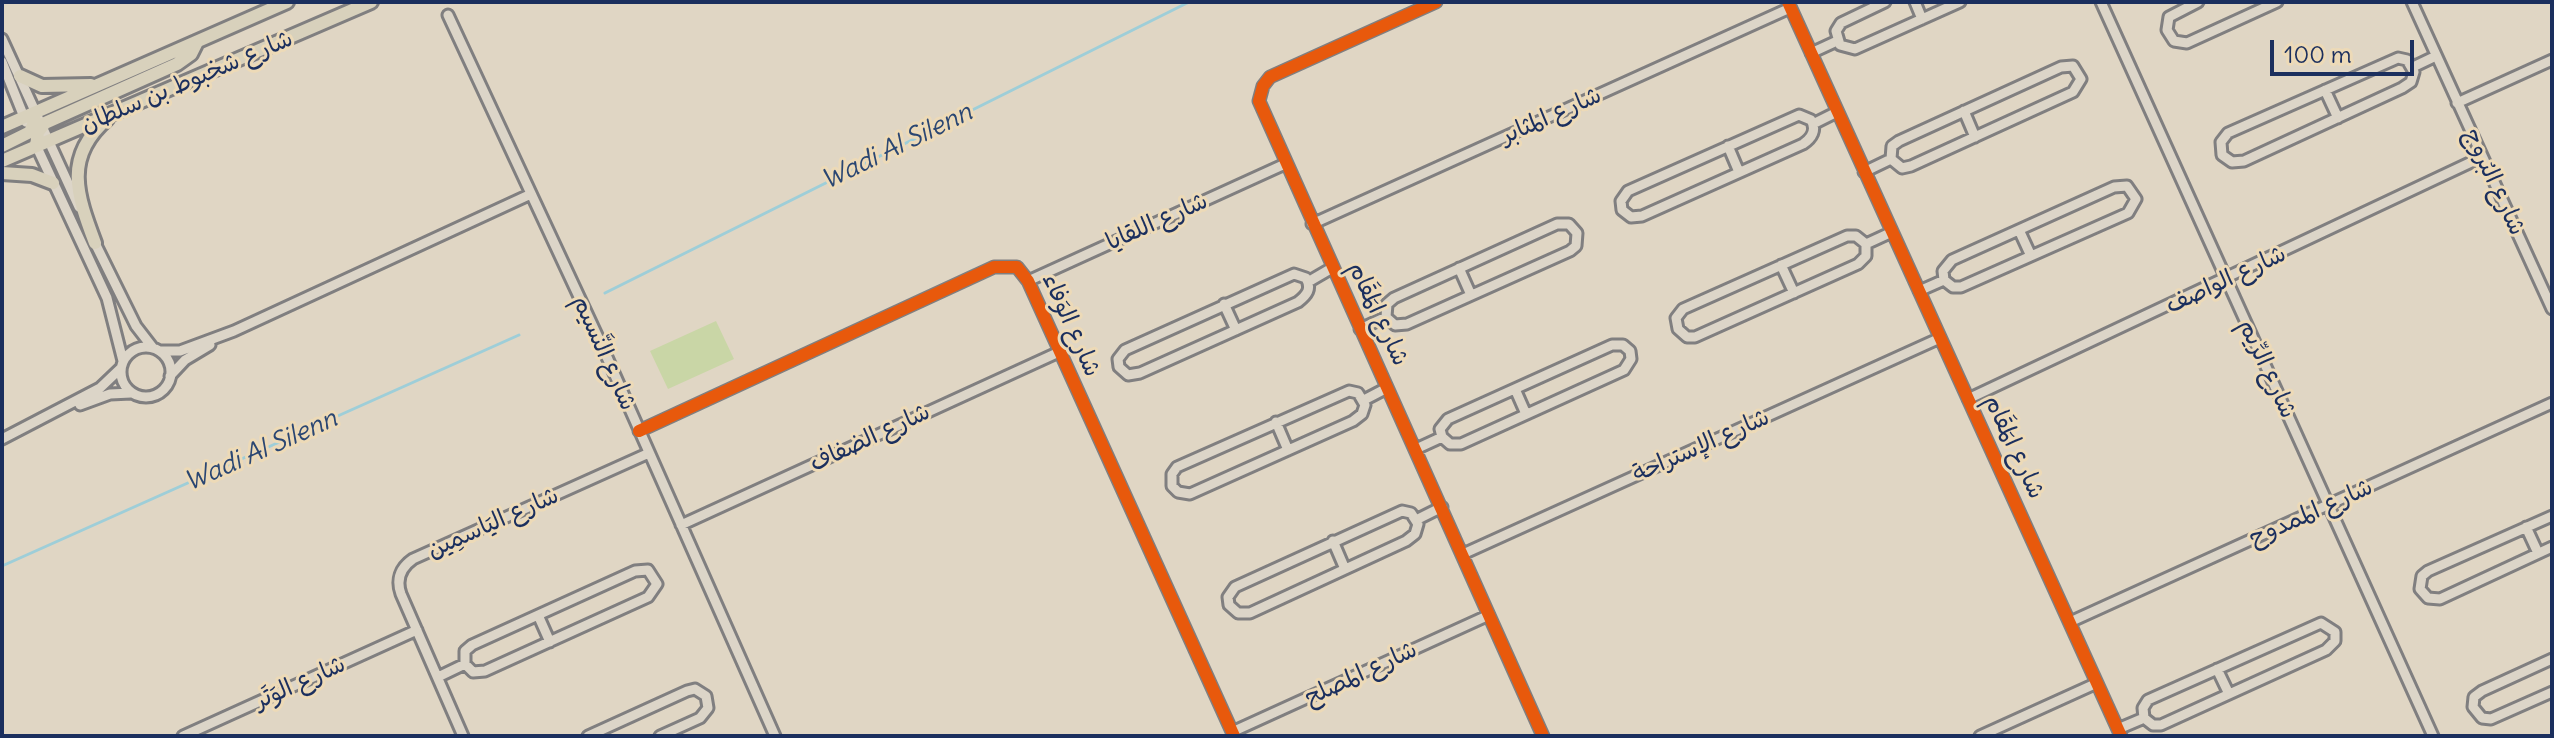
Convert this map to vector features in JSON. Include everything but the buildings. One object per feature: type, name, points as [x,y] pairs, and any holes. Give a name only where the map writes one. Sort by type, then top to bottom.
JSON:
[{"type":"main road","name":"شارع شخبوط بن سلطان","points":[[2,127],[287,2]]},
{"type":"main road","name":"شارع شخبوط بن سلطان","points":[[2,161],[371,2]]},
{"type":"main road","points":[[2,146],[177,64],[191,54],[197,42]]},
{"type":"main road","points":[[20,76],[42,86],[98,85]]},
{"type":"main road","points":[[95,243],[78,198],[80,157],[90,133],[115,112]]},
{"type":"main road","points":[[30,114],[42,143]]},
{"type":"main road","points":[[2,173],[32,175],[53,183]]},
{"type":"street","name":"شارع المَقَام","points":[[1436,2],[1266,81],[1261,91],[1260,105],[1543,736]]},
{"type":"street","points":[[1885,2],[1841,23],[1836,31],[1837,41],[1843,47],[1855,49],[1960,2]]},
{"type":"street","points":[[1915,2],[1922,19]]},
{"type":"street","name":"شارع الرِّيم","points":[[2101,2],[2433,736]]},
{"type":"street","points":[[2198,2],[2169,17],[2167,30],[2174,41],[2187,43],[2277,2]]},
{"type":"street","name":"شارع البُروج","points":[[2412,2],[2552,309]]},
{"type":"street","name":"شارع المَقَام","points":[[1789,5],[2120,732],[2144,718]]},
{"type":"street","name":"شارع المثابر","points":[[1312,224],[1789,5]]},
{"type":"street","name":"شارع النَّسيم","points":[[448,15],[775,736]]},
{"type":"street","points":[[2,39],[20,76],[30,114]]},
{"type":"street","points":[[1811,53],[1837,41]]},
{"type":"street","points":[[2413,67],[2436,56]]},
{"type":"street","points":[[2398,58],[2413,67],[2413,77],[2407,85],[2338,118],[2240,162],[2228,161],[2222,155],[2221,142],[2228,133],[2398,58]]},
{"type":"street","points":[[2457,103],[2552,60]]},
{"type":"street","points":[[2,62],[30,114]]},
{"type":"street","points":[[2064,65],[2073,66],[2081,75],[2079,87],[2073,92],[1907,168],[1897,166],[1891,159],[1895,143],[2064,65]]},
{"type":"street","points":[[2325,90],[2338,118]]},
{"type":"street","points":[[1964,111],[1975,137]]},
{"type":"street","points":[[1813,124],[1837,112]]},
{"type":"street","points":[[1803,115],[1813,124],[1813,133],[1808,141],[1638,218],[1627,216],[1622,210],[1621,201],[1628,191],[1728,146],[1794,116],[1803,115]]},
{"type":"street","points":[[42,143],[53,183],[107,298],[122,364],[122,382],[131,393]]},
{"type":"street","points":[[42,143],[136,326],[169,362],[170,376]]},
{"type":"street","points":[[1728,146],[1739,172]]},
{"type":"street","name":"شارع الواصف","points":[[1968,399],[2482,157]]},
{"type":"street","points":[[1864,172],[1891,159]]},
{"type":"street","name":"شارع اللقايا","points":[[1028,281],[1285,164]]},
{"type":"street","points":[[2118,185],[2131,188],[2135,195],[2134,208],[2128,213],[2031,256],[1961,287],[1953,287],[1944,280],[1943,271],[1948,263],[2118,185]]},
{"type":"street","points":[[58,413],[105,385],[133,351],[180,351],[234,331],[531,194]]},
{"type":"street","name":"شارع المَقَام","points":[[1561,223],[1569,224],[1577,233],[1576,246],[1570,251],[1471,295],[1403,325],[1392,323],[1386,317],[1385,308],[1390,300],[1561,223]]},
{"type":"street","points":[[2019,230],[2031,256]]},
{"type":"street","points":[[1866,244],[1892,232]]},
{"type":"street","points":[[1847,236],[1856,236],[1866,244],[1866,256],[1861,262],[1794,293],[1695,337],[1687,337],[1678,329],[1676,318],[1683,309],[1847,236]]},
{"type":"street","points":[[1781,265],[1794,293]]},
{"type":"street","name":"شارع الوَفاء","points":[[639,431],[994,267],[1017,267],[1028,281],[1233,734]]},
{"type":"street","name":"شارع المَقَام","points":[[1308,282],[1332,268]]},
{"type":"street","points":[[1459,268],[1471,295]]},
{"type":"street","name":"شارع المَقَام","points":[[1290,275],[1302,275],[1308,282],[1308,291],[1298,302],[1236,330],[1140,373],[1128,375],[1119,367],[1119,355],[1125,350],[1224,304],[1290,275]]},
{"type":"street","points":[[1919,291],[1944,280]]},
{"type":"street","points":[[1224,304],[1236,330]]},
{"type":"street","name":"شارع المَقَام","points":[[1360,329],[1386,317]]},
{"type":"street","points":[[2,439],[58,413],[110,394],[131,393],[145,397],[158,394],[185,360],[234,331]]},
{"type":"street","name":"شارع الإستراحة","points":[[1463,554],[1940,338]]},
{"type":"street","points":[[1612,345],[1623,345],[1630,351],[1631,359],[1624,370],[1526,414],[1461,444],[1450,444],[1442,437],[1440,429],[1448,419],[1612,345]]},
{"type":"street","name":"شارع الضفاف","points":[[681,525],[1059,352]]},
{"type":"street","name":"شارع المَقَام","points":[[1364,400],[1387,388]]},
{"type":"street","points":[[1515,389],[1526,414]]},
{"type":"street","name":"شارع المَقَام","points":[[1349,391],[1358,393],[1364,400],[1364,410],[1353,421],[1190,494],[1178,492],[1172,486],[1172,474],[1177,467],[1276,422],[1349,391]]},
{"type":"street","name":"شارع الممدوح","points":[[2070,622],[2552,403]]},
{"type":"street","points":[[1276,422],[1288,450]]},
{"type":"street","points":[[1416,449],[1442,437]]},
{"type":"street","name":"شارع اليَاسمِين","points":[[463,736],[399,588],[399,575],[407,563],[649,453]]},
{"type":"street","points":[[1416,520],[1442,507]]},
{"type":"street","points":[[1402,511],[1411,513],[1416,520],[1417,529],[1411,537],[1250,613],[1238,613],[1229,605],[1228,597],[1235,587],[1333,541],[1402,511]]},
{"type":"street","points":[[2552,516],[2428,571],[2422,576],[2420,589],[2428,598],[2440,599],[2552,547]]},
{"type":"street","points":[[2526,527],[2538,553]]},
{"type":"street","points":[[1333,541],[1345,569]]},
{"type":"street","points":[[639,569],[648,570],[656,579],[655,592],[648,597],[550,642],[485,671],[473,672],[465,664],[463,656],[468,648],[639,569]]},
{"type":"street","points":[[538,615],[550,642]]},
{"type":"street","name":"شارع المصلح","points":[[1233,734],[1489,615]]},
{"type":"street","name":"شارع المَقَام","points":[[2317,623],[2330,625],[2335,632],[2330,648],[2229,694],[2161,725],[2149,724],[2144,718],[2143,708],[2148,700],[2317,623]]},
{"type":"street","name":"شارع الوَتَر","points":[[183,736],[417,630]]},
{"type":"street","points":[[2552,659],[2482,691],[2474,697],[2473,707],[2482,718],[2491,719],[2552,692]]},
{"type":"street","points":[[438,677],[465,664]]},
{"type":"street","points":[[2217,669],[2229,694]]},
{"type":"street","points":[[1980,736],[2097,683]]},
{"type":"street","points":[[590,736],[687,691],[695,689],[706,696],[708,708],[704,715],[660,736]]},
{"type":"green space","points":[[716,321],[734,359],[668,389],[650,351]]},
{"type":"waterway","name":"Wadi Al Silenn","points":[[605,293],[1189,2]]},
{"type":"waterway","name":"Wadi Al Silenn","points":[[2,566],[519,335]]},
{"type":"cycle path","points":[[1436,2],[1270,77],[1263,86],[1259,101],[1543,736]]},
{"type":"cycle path","points":[[1788,2],[2121,736]]},
{"type":"cycle path","points":[[639,431],[994,267],[1017,267],[1028,281],[1234,736]]}]
